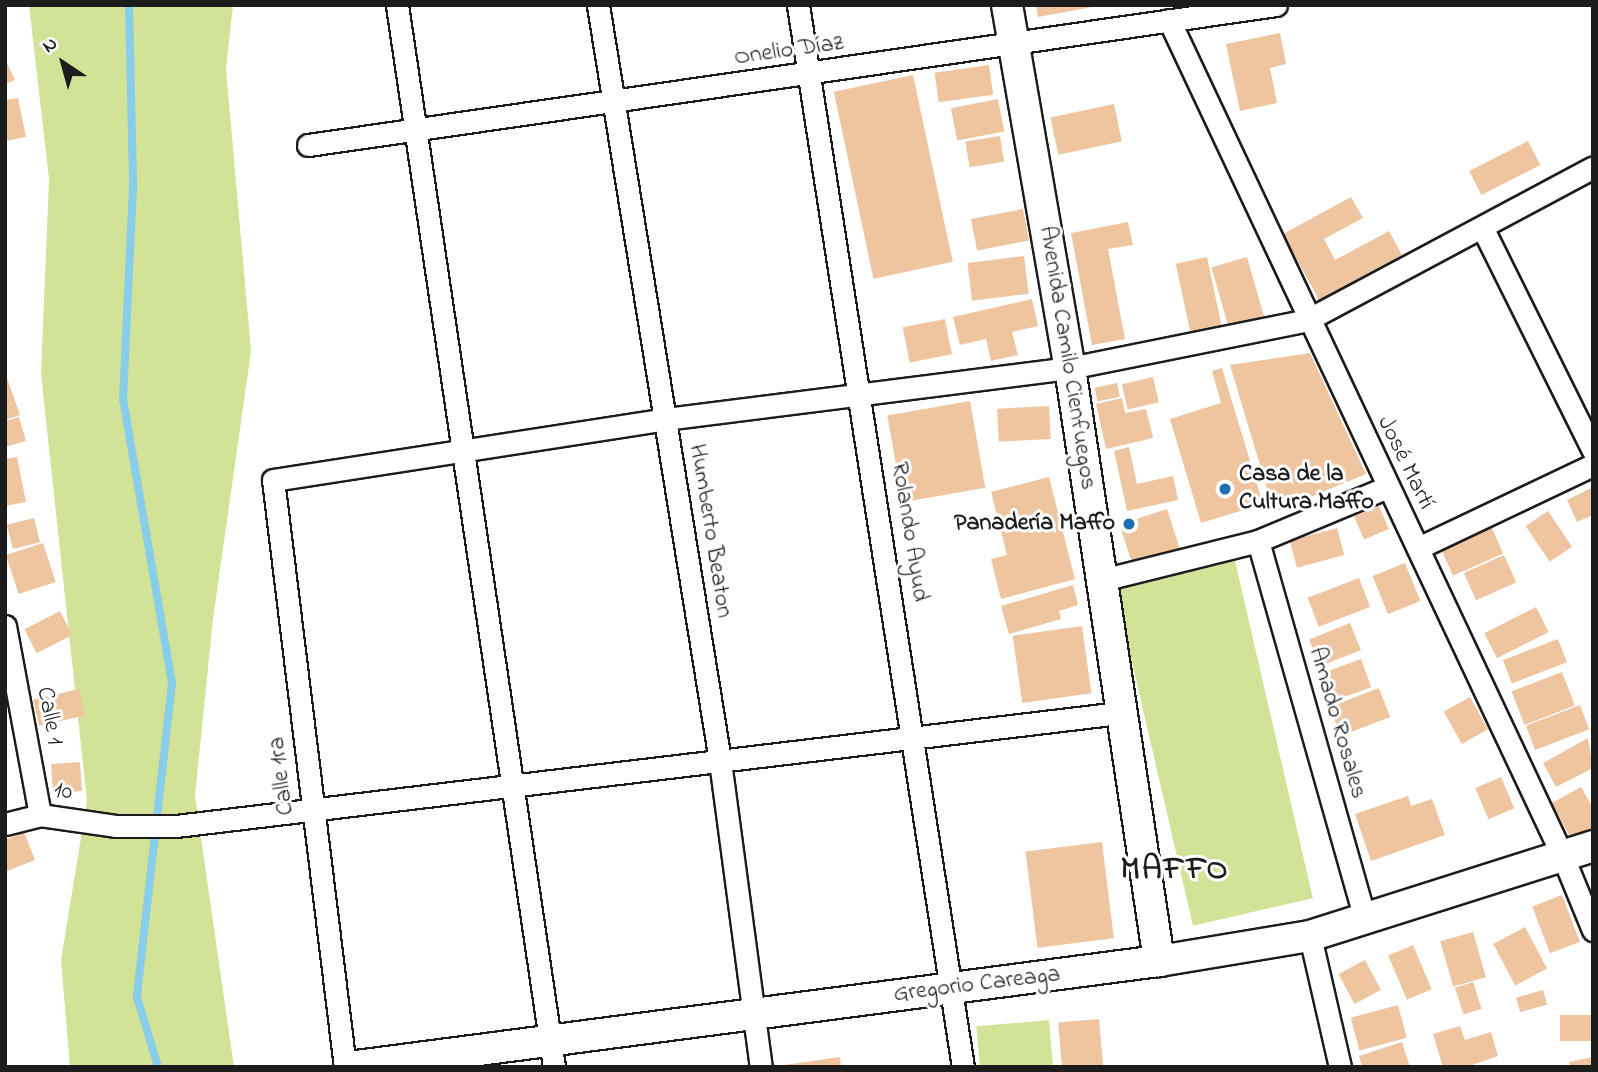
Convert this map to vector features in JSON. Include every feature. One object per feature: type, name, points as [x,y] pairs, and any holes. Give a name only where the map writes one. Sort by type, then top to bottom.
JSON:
[{"type":"main road","name":"Avenida Camilo Cienfuegos","points":[[1007,5],[1070,368],[1159,961]]},
{"type":"main road","name":"Gregorio Careaga","points":[[347,1067],[552,1054],[754,1014],[1159,961],[1310,936],[1593,846]]},
{"type":"street","points":[[397,5],[462,453],[515,788],[552,1054]]},
{"type":"street","name":"Humberto Beaton","points":[[598,5],[720,761],[761,1067]]},
{"type":"street","name":"Rolando Ayud","points":[[798,5],[954,988],[963,1067]]},
{"type":"street","name":"Onelio Díaz","points":[[307,145],[612,101],[810,76],[1223,10],[1276,5]]},
{"type":"street","name":"José Martí","points":[[1168,20],[1307,320],[1563,857],[1593,930]]},
{"type":"street","points":[[462,453],[665,419],[1070,368],[1307,320],[1483,229],[1593,167]]},
{"type":"street","points":[[1483,229],[1593,451]]},
{"type":"street","name":"Calle 1ra","points":[[347,1067],[312,809],[273,480],[462,453]]},
{"type":"street","points":[[1418,548],[1593,465]]},
{"type":"street","points":[[1102,580],[1258,541],[1388,487]]},
{"type":"street","name":"Amado Rosales","points":[[1258,541],[1365,920]]},
{"type":"street","name":"Calle 1","points":[[5,626],[40,815]]},
{"type":"street","name":"10","points":[[5,824],[40,815],[115,826],[176,826],[515,788],[1120,713]]},
{"type":"street","points":[[1310,936],[1340,1067]]},
{"type":"green space","points":[[29,5],[233,5],[226,69],[251,351],[213,619],[195,796],[234,1067],[70,1067],[61,960],[87,801],[41,374],[49,179]]},
{"type":"green space","points":[[1235,561],[1313,898],[1193,926],[1115,589]]},
{"type":"green space","points":[[1049,1020],[1053,1067],[980,1067],[976,1026]]},
{"type":"building","points":[[1036,5],[1093,5],[1093,7],[1038,17]]},
{"type":"building","points":[[1280,33],[1286,64],[1270,68],[1277,103],[1240,111],[1226,44]]},
{"type":"building","points":[[5,59],[15,80],[5,84]]},
{"type":"building","points":[[989,65],[993,95],[939,102],[935,73]]},
{"type":"building","points":[[913,75],[953,262],[873,279],[834,92]]},
{"type":"building","points":[[18,98],[26,137],[5,141],[5,100]]},
{"type":"building","points":[[998,99],[1004,131],[957,141],[951,108]]},
{"type":"building","points":[[1114,104],[1122,141],[1058,155],[1050,118]]},
{"type":"building","points":[[1000,136],[1004,162],[969,167],[965,141]]},
{"type":"building","points":[[1528,141],[1540,165],[1481,195],[1469,171]]},
{"type":"building","points":[[1351,197],[1363,218],[1324,239],[1335,260],[1389,231],[1402,255],[1319,300],[1283,234]]},
{"type":"building","points":[[1023,209],[1029,240],[977,251],[971,219]]},
{"type":"building","points":[[1128,222],[1133,245],[1108,249],[1125,339],[1092,345],[1071,233]]},
{"type":"building","points":[[1024,256],[1029,294],[972,301],[967,263]]},
{"type":"building","points":[[1207,257],[1222,326],[1190,333],[1176,264]]},
{"type":"building","points":[[1247,257],[1264,318],[1229,328],[1211,267]]},
{"type":"building","points":[[1032,299],[1038,326],[1012,332],[1018,355],[991,361],[986,339],[960,345],[953,317]]},
{"type":"building","points":[[945,319],[952,354],[910,363],[903,327]]},
{"type":"building","points":[[1310,353],[1366,474],[1274,512],[1230,365]]},
{"type":"building","points":[[1222,368],[1263,504],[1201,523],[1170,419],[1221,403],[1212,371]]},
{"type":"building","points":[[5,372],[20,415],[5,420]]},
{"type":"building","points":[[1153,377],[1159,402],[1128,410],[1122,384]]},
{"type":"building","points":[[1117,383],[1120,397],[1097,401],[1095,388]]},
{"type":"building","points":[[1122,398],[1125,413],[1146,409],[1153,438],[1106,449],[1096,404]]},
{"type":"building","points":[[970,401],[985,488],[903,502],[887,416]]},
{"type":"building","points":[[1049,406],[1051,439],[999,442],[997,409]]},
{"type":"building","points":[[19,417],[26,441],[5,447],[5,421]]},
{"type":"building","points":[[1129,447],[1137,484],[1173,476],[1178,500],[1127,511],[1114,451]]},
{"type":"building","points":[[17,457],[26,502],[5,506],[5,459]]},
{"type":"building","points":[[1049,477],[1075,579],[1001,599],[991,559],[1007,555],[991,492]]},
{"type":"building","points":[[1591,488],[1593,515],[1577,522],[1567,500]]},
{"type":"building","points":[[1379,506],[1389,529],[1364,540],[1354,517]]},
{"type":"building","points":[[1167,509],[1180,550],[1133,565],[1119,524]]},
{"type":"building","points":[[1548,511],[1572,547],[1550,562],[1526,526]]},
{"type":"building","points":[[34,518],[40,542],[13,549],[7,525]]},
{"type":"building","points":[[1491,526],[1503,553],[1453,576],[1441,548]]},
{"type":"building","points":[[1337,528],[1344,555],[1297,568],[1290,541]]},
{"type":"building","points":[[43,543],[56,582],[19,594],[6,555]]},
{"type":"building","points":[[1504,555],[1516,582],[1476,600],[1464,573]]},
{"type":"building","points":[[1405,563],[1420,601],[1388,614],[1373,576]]},
{"type":"building","points":[[1359,578],[1370,607],[1319,627],[1308,598]]},
{"type":"building","points":[[1073,585],[1078,605],[1059,611],[1061,619],[1009,634],[1001,606]]},
{"type":"building","points":[[1536,607],[1549,632],[1497,658],[1484,633]]},
{"type":"building","points":[[60,611],[72,635],[37,653],[24,629]]},
{"type":"building","points":[[1350,623],[1361,650],[1320,666],[1309,639]]},
{"type":"building","points":[[1082,626],[1091,693],[1022,703],[1013,636]]},
{"type":"building","points":[[1558,639],[1567,662],[1512,683],[1503,660]]},
{"type":"building","points":[[1361,659],[1371,687],[1334,701],[1323,673]]},
{"type":"building","points":[[1562,672],[1575,706],[1524,725],[1512,691]]},
{"type":"building","points":[[1379,688],[1390,717],[1341,736],[1330,707]]},
{"type":"building","points":[[79,689],[85,715],[39,726],[33,700]]},
{"type":"building","points":[[1470,697],[1488,729],[1462,744],[1444,712]]},
{"type":"building","points":[[1580,705],[1589,729],[1535,750],[1526,726]]},
{"type":"building","points":[[1588,738],[1593,768],[1556,787],[1543,763]]},
{"type":"building","points":[[80,762],[82,791],[53,793],[51,764]]},
{"type":"building","points":[[1501,777],[1514,808],[1489,819],[1475,788]]},
{"type":"building","points":[[1581,787],[1593,808],[1593,832],[1573,843],[1552,803]]},
{"type":"building","points":[[1408,796],[1411,806],[1432,799],[1445,835],[1371,861],[1355,814]]},
{"type":"building","points":[[24,832],[35,860],[7,871],[5,840]]},
{"type":"building","points":[[1102,842],[1114,938],[1037,948],[1026,851]]},
{"type":"building","points":[[1562,895],[1580,942],[1550,953],[1532,906]]},
{"type":"building","points":[[1525,927],[1547,968],[1515,985],[1493,944]]},
{"type":"building","points":[[1473,932],[1486,977],[1453,987],[1440,941]]},
{"type":"building","points":[[1413,945],[1432,989],[1407,1000],[1388,956]]},
{"type":"building","points":[[1365,960],[1381,990],[1354,1004],[1339,974]]},
{"type":"building","points":[[1473,982],[1482,1009],[1464,1015],[1455,988]]},
{"type":"building","points":[[1543,990],[1547,1004],[1520,1012],[1516,998]]},
{"type":"building","points":[[1398,1005],[1407,1038],[1359,1051],[1351,1018]]},
{"type":"building","points":[[1560,1015],[1593,1015],[1593,1041],[1560,1041]]},
{"type":"building","points":[[1099,1019],[1103,1067],[1062,1067],[1058,1023]]},
{"type":"building","points":[[1460,1026],[1465,1040],[1491,1032],[1498,1056],[1466,1067],[1443,1067],[1433,1034]]},
{"type":"building","points":[[1402,1042],[1410,1067],[1362,1067],[1359,1056]]},
{"type":"building","points":[[840,1057],[841,1067],[784,1067],[784,1065]]},
{"type":"building","points":[[1593,1057],[1593,1067],[1570,1067],[1569,1062]]},
{"type":"waterway","points":[[129,5],[133,187],[123,399],[172,683],[137,997],[158,1067]]},
{"type":"place","name":"Casa de la Cultura Maffo","points":[[1225,489]]},
{"type":"place","name":"Panadería Maffo","points":[[1129,524]]},
{"type":"district","name":"MAFFO","points":[[1175,871]]}]
